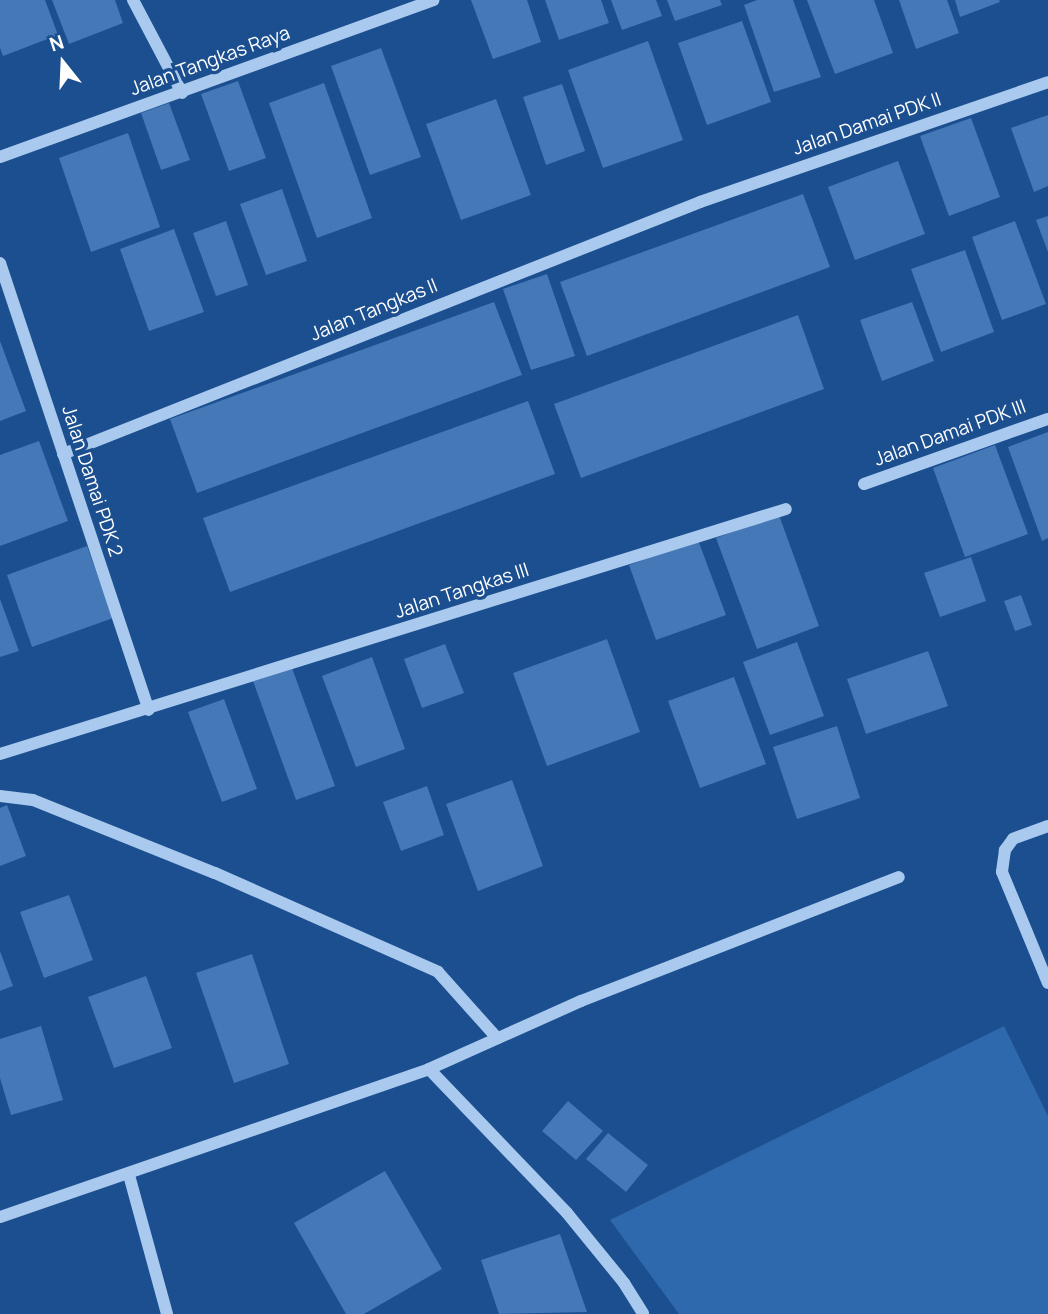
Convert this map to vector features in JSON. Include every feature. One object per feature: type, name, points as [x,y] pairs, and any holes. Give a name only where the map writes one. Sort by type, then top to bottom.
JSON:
[{"type":"street","points":[[133,0],[182,93]]},
{"type":"street","name":"Jalan Tangkas Raya","points":[[0,157],[433,0]]},
{"type":"street","name":"Jalan Damai PDK II","points":[[699,202],[1048,82]]},
{"type":"street","name":"Jalan Tangkas II","points":[[62,454],[699,202]]},
{"type":"street","name":"Jalan Damai PDK 2","points":[[0,263],[149,710]]},
{"type":"street","name":"Jalan Damai PDK III","points":[[864,484],[1048,419]]},
{"type":"street","name":"Jalan Tangkas III","points":[[0,754],[149,710],[786,509]]},
{"type":"street","points":[[0,796],[33,800],[203,868],[438,972],[497,1038]]},
{"type":"street","points":[[1048,825],[1013,839],[1005,850],[1002,872],[1048,983]]},
{"type":"street","points":[[0,1217],[129,1175],[429,1069],[581,1001],[899,877]]},
{"type":"street","points":[[429,1069],[567,1213],[624,1283],[643,1314]]},
{"type":"street","points":[[129,1175],[167,1314]]},
{"type":"shaded area","points":[[1004,1026],[1048,1116],[1048,1314],[679,1314],[610,1220]]},
{"type":"building","points":[[0,0],[45,0],[58,35],[3,56],[0,48]]},
{"type":"building","points":[[52,0],[115,0],[123,23],[69,44]]},
{"type":"building","points":[[471,0],[527,0],[541,42],[493,59]]},
{"type":"building","points":[[545,0],[601,0],[609,23],[559,40]]},
{"type":"building","points":[[611,0],[656,0],[662,16],[622,30]]},
{"type":"building","points":[[667,0],[720,0],[722,5],[675,21]]},
{"type":"building","points":[[757,0],[793,0],[821,77],[774,92],[744,5]]},
{"type":"building","points":[[807,0],[874,0],[893,53],[835,74]]},
{"type":"building","points":[[899,0],[947,0],[959,33],[916,49]]},
{"type":"building","points":[[955,0],[999,0],[1000,2],[960,17]]},
{"type":"building","points":[[742,21],[771,102],[707,125],[678,43]]},
{"type":"building","points":[[648,41],[683,140],[603,168],[568,70]]},
{"type":"building","points":[[381,48],[421,157],[370,175],[331,66]]},
{"type":"building","points":[[238,81],[266,158],[229,171],[201,94]]},
{"type":"building","points":[[324,83],[372,218],[317,238],[269,103]]},
{"type":"building","points":[[562,84],[585,151],[546,165],[523,97]]},
{"type":"building","points":[[496,99],[531,195],[461,220],[426,124]]},
{"type":"building","points":[[169,103],[190,160],[161,170],[141,113]]},
{"type":"building","points":[[1048,115],[1048,186],[1034,192],[1011,128]]},
{"type":"building","points":[[971,118],[1000,197],[949,216],[920,136]]},
{"type":"building","points":[[128,133],[160,227],[91,252],[59,158]]},
{"type":"building","points":[[898,161],[925,234],[855,260],[828,187]]},
{"type":"building","points":[[282,189],[307,261],[266,275],[240,204]]},
{"type":"building","points":[[803,194],[830,267],[587,356],[560,282]]},
{"type":"building","points":[[1048,216],[1048,252],[1036,220]]},
{"type":"building","points":[[226,221],[248,285],[216,296],[193,233]]},
{"type":"building","points":[[1015,221],[1046,304],[1002,320],[972,237]]},
{"type":"building","points":[[174,229],[204,312],[149,331],[120,249]]},
{"type":"building","points":[[965,250],[994,332],[941,352],[911,269]]},
{"type":"building","points":[[547,274],[575,356],[531,370],[503,289]]},
{"type":"building","points":[[494,302],[522,375],[197,493],[170,419]]},
{"type":"building","points":[[912,302],[934,361],[882,381],[860,320]]},
{"type":"building","points":[[798,315],[824,389],[581,478],[554,404]]},
{"type":"building","points":[[0,341],[26,411],[0,421]]},
{"type":"building","points":[[528,401],[555,474],[230,592],[203,518]]},
{"type":"building","points":[[1048,432],[1048,538],[1042,541],[1008,447]]},
{"type":"building","points":[[39,441],[68,521],[0,546],[0,455]]},
{"type":"building","points":[[995,445],[1028,534],[965,557],[933,468]]},
{"type":"building","points":[[779,515],[819,626],[757,649],[716,538]]},
{"type":"building","points":[[698,540],[726,615],[656,640],[629,565]]},
{"type":"building","points":[[87,546],[113,618],[32,647],[7,575]]},
{"type":"building","points":[[971,557],[986,601],[940,617],[924,573]]},
{"type":"building","points":[[1021,595],[1032,625],[1015,631],[1004,601]]},
{"type":"building","points":[[0,599],[19,651],[0,657]]},
{"type":"building","points":[[607,639],[640,732],[547,766],[513,673]]},
{"type":"building","points":[[797,642],[824,716],[770,735],[743,662]]},
{"type":"building","points":[[445,644],[464,693],[422,708],[404,659]]},
{"type":"building","points":[[928,651],[948,706],[866,734],[847,679]]},
{"type":"building","points":[[372,657],[405,749],[356,767],[322,676]]},
{"type":"building","points":[[292,668],[335,786],[296,800],[253,681]]},
{"type":"building","points":[[734,677],[766,764],[700,788],[668,701]]},
{"type":"building","points":[[224,699],[257,789],[222,802],[188,712]]},
{"type":"building","points":[[837,726],[860,798],[797,819],[773,747]]},
{"type":"building","points":[[512,780],[543,866],[478,891],[446,804]]},
{"type":"building","points":[[427,786],[444,835],[401,851],[383,802]]},
{"type":"building","points":[[7,805],[26,856],[0,866],[0,808]]},
{"type":"building","points":[[69,895],[93,960],[44,978],[20,912]]},
{"type":"building","points":[[0,951],[13,986],[0,991]]},
{"type":"building","points":[[252,954],[289,1064],[234,1083],[196,973]]},
{"type":"building","points":[[146,976],[172,1048],[114,1068],[88,997]]},
{"type":"building","points":[[41,1026],[63,1100],[11,1115],[0,1078],[0,1039]]},
{"type":"building","points":[[568,1101],[603,1131],[576,1160],[542,1131]]},
{"type":"building","points":[[608,1133],[648,1165],[626,1192],[586,1159]]},
{"type":"building","points":[[385,1171],[442,1269],[364,1314],[346,1314],[294,1223]]},
{"type":"building","points":[[560,1234],[587,1312],[499,1314],[481,1260]]}]
